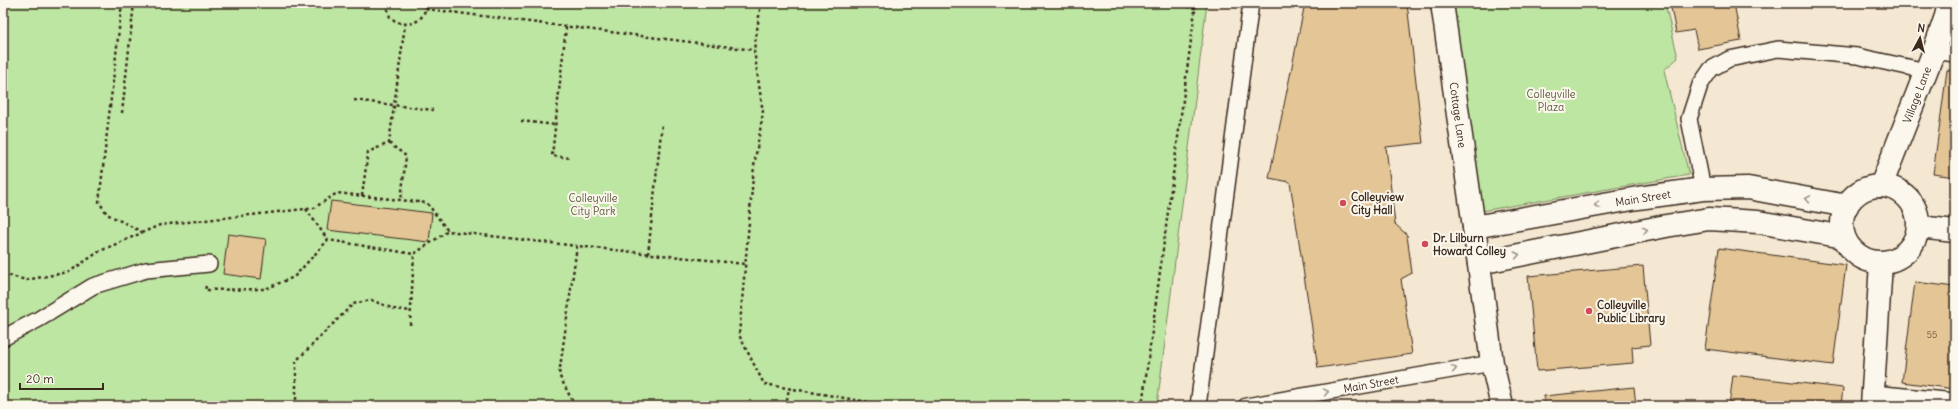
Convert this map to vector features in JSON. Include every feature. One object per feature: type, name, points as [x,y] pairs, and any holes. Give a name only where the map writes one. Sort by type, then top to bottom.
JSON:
[{"type":"street","name":"Cottage Lane","points":[[1442,3],[1474,227]]},
{"type":"street","name":"Village Lane","points":[[1881,186],[1926,72],[1945,52],[1946,16],[1949,3]]},
{"type":"street","points":[[1881,186],[1893,188],[1904,194],[1913,203],[1919,227],[1915,241],[1907,253],[1895,260],[1881,263],[1865,260],[1852,251],[1844,237],[1842,221],[1847,206],[1856,195],[1867,188],[1881,186]]},
{"type":"street","name":"Main Street","points":[[1474,227],[1638,198],[1704,189],[1748,188],[1847,206]]},
{"type":"street","points":[[1479,263],[1666,226],[1709,220],[1758,222],[1844,237]]},
{"type":"street","points":[[1474,227],[1492,362],[1502,406]]},
{"type":"street","points":[[1919,227],[1955,231]]},
{"type":"street","points":[[1873,399],[1881,263]]},
{"type":"lane","points":[[1198,406],[1251,3]]},
{"type":"lane","points":[[1704,189],[1689,119],[1700,86],[1712,69],[1729,59],[1778,49],[1857,56],[1926,72]]},
{"type":"lane","points":[[3,338],[39,319],[93,286],[146,270],[209,264]]},
{"type":"lane","name":"Main Street","points":[[1246,406],[1492,362]]},
{"type":"lane","points":[[1873,399],[1955,401]]},
{"type":"path","points":[[3,8],[8,3]]},
{"type":"path","points":[[122,3],[99,202],[108,214],[142,232]]},
{"type":"path","points":[[122,113],[134,3]]},
{"type":"path","points":[[377,3],[386,4],[390,17],[395,21],[405,24],[414,24],[419,20],[426,10],[426,3]]},
{"type":"path","points":[[761,3],[754,50],[763,113],[754,166],[739,335],[764,384],[891,406]]},
{"type":"path","points":[[1157,3],[1196,8]]},
{"type":"path","points":[[1142,406],[1196,3]]},
{"type":"path","points":[[426,10],[754,50]]},
{"type":"path","points":[[389,143],[405,24]]},
{"type":"path","points":[[566,27],[552,156],[571,158]]},
{"type":"path","points":[[354,100],[434,110]]},
{"type":"path","points":[[521,121],[556,125]]},
{"type":"path","points":[[648,254],[662,123]]},
{"type":"path","points":[[362,196],[368,152],[389,143]]},
{"type":"path","points":[[389,143],[406,156],[401,200]]},
{"type":"path","points":[[3,274],[26,280],[69,272],[100,250],[160,225],[314,208],[337,193],[427,203],[448,231]]},
{"type":"path","points":[[306,209],[328,240],[414,254],[448,231],[745,264]]},
{"type":"path","points":[[209,264],[205,290],[264,289],[294,277],[328,240]]},
{"type":"path","points":[[575,406],[559,375],[577,246]]},
{"type":"path","points":[[410,325],[414,254]]},
{"type":"path","points":[[296,406],[296,361],[353,304],[371,300],[394,308],[411,311]]},
{"type":"path","points":[[786,406],[789,388]]},
{"type":"green space","name":"Colleyville City Park","points":[[3,3],[1207,3],[1157,406],[3,406]]},
{"type":"green space","name":"Colleyville Plaza","points":[[1464,3],[1665,3],[1678,58],[1664,70],[1689,175],[1470,213],[1437,8]]},
{"type":"building","name":"Colleyview City Hall","points":[[1305,3],[1407,3],[1423,143],[1386,147],[1395,224],[1407,235],[1412,273],[1401,279],[1412,354],[1318,368],[1290,182],[1269,178]]},
{"type":"building","points":[[1670,3],[1734,3],[1741,41],[1698,49],[1694,30],[1676,33]]},
{"type":"building","points":[[1947,70],[1955,71],[1955,177],[1933,174]]},
{"type":"building","points":[[331,201],[432,213],[429,242],[327,230]]},
{"type":"building","points":[[228,234],[266,239],[261,279],[223,274]]},
{"type":"building","points":[[1719,248],[1846,265],[1833,365],[1705,349]]},
{"type":"building","name":"Colleyville Public Library","points":[[1643,266],[1650,345],[1632,347],[1633,363],[1537,371],[1528,276]]},
{"type":"building","points":[[1915,282],[1955,287],[1955,389],[1902,382]]},
{"type":"building","points":[[1733,375],[1843,388],[1841,406],[1729,406]]},
{"type":"building","points":[[1634,387],[1636,406],[1545,406],[1544,396]]},
{"type":"place","name":"Colleyview City Hall","points":[[1343,203]]},
{"type":"place","name":"Dr. Lilburn Howard Colley","points":[[1425,244]]},
{"type":"place","name":"Colleyville Public Library","points":[[1589,311]]}]
